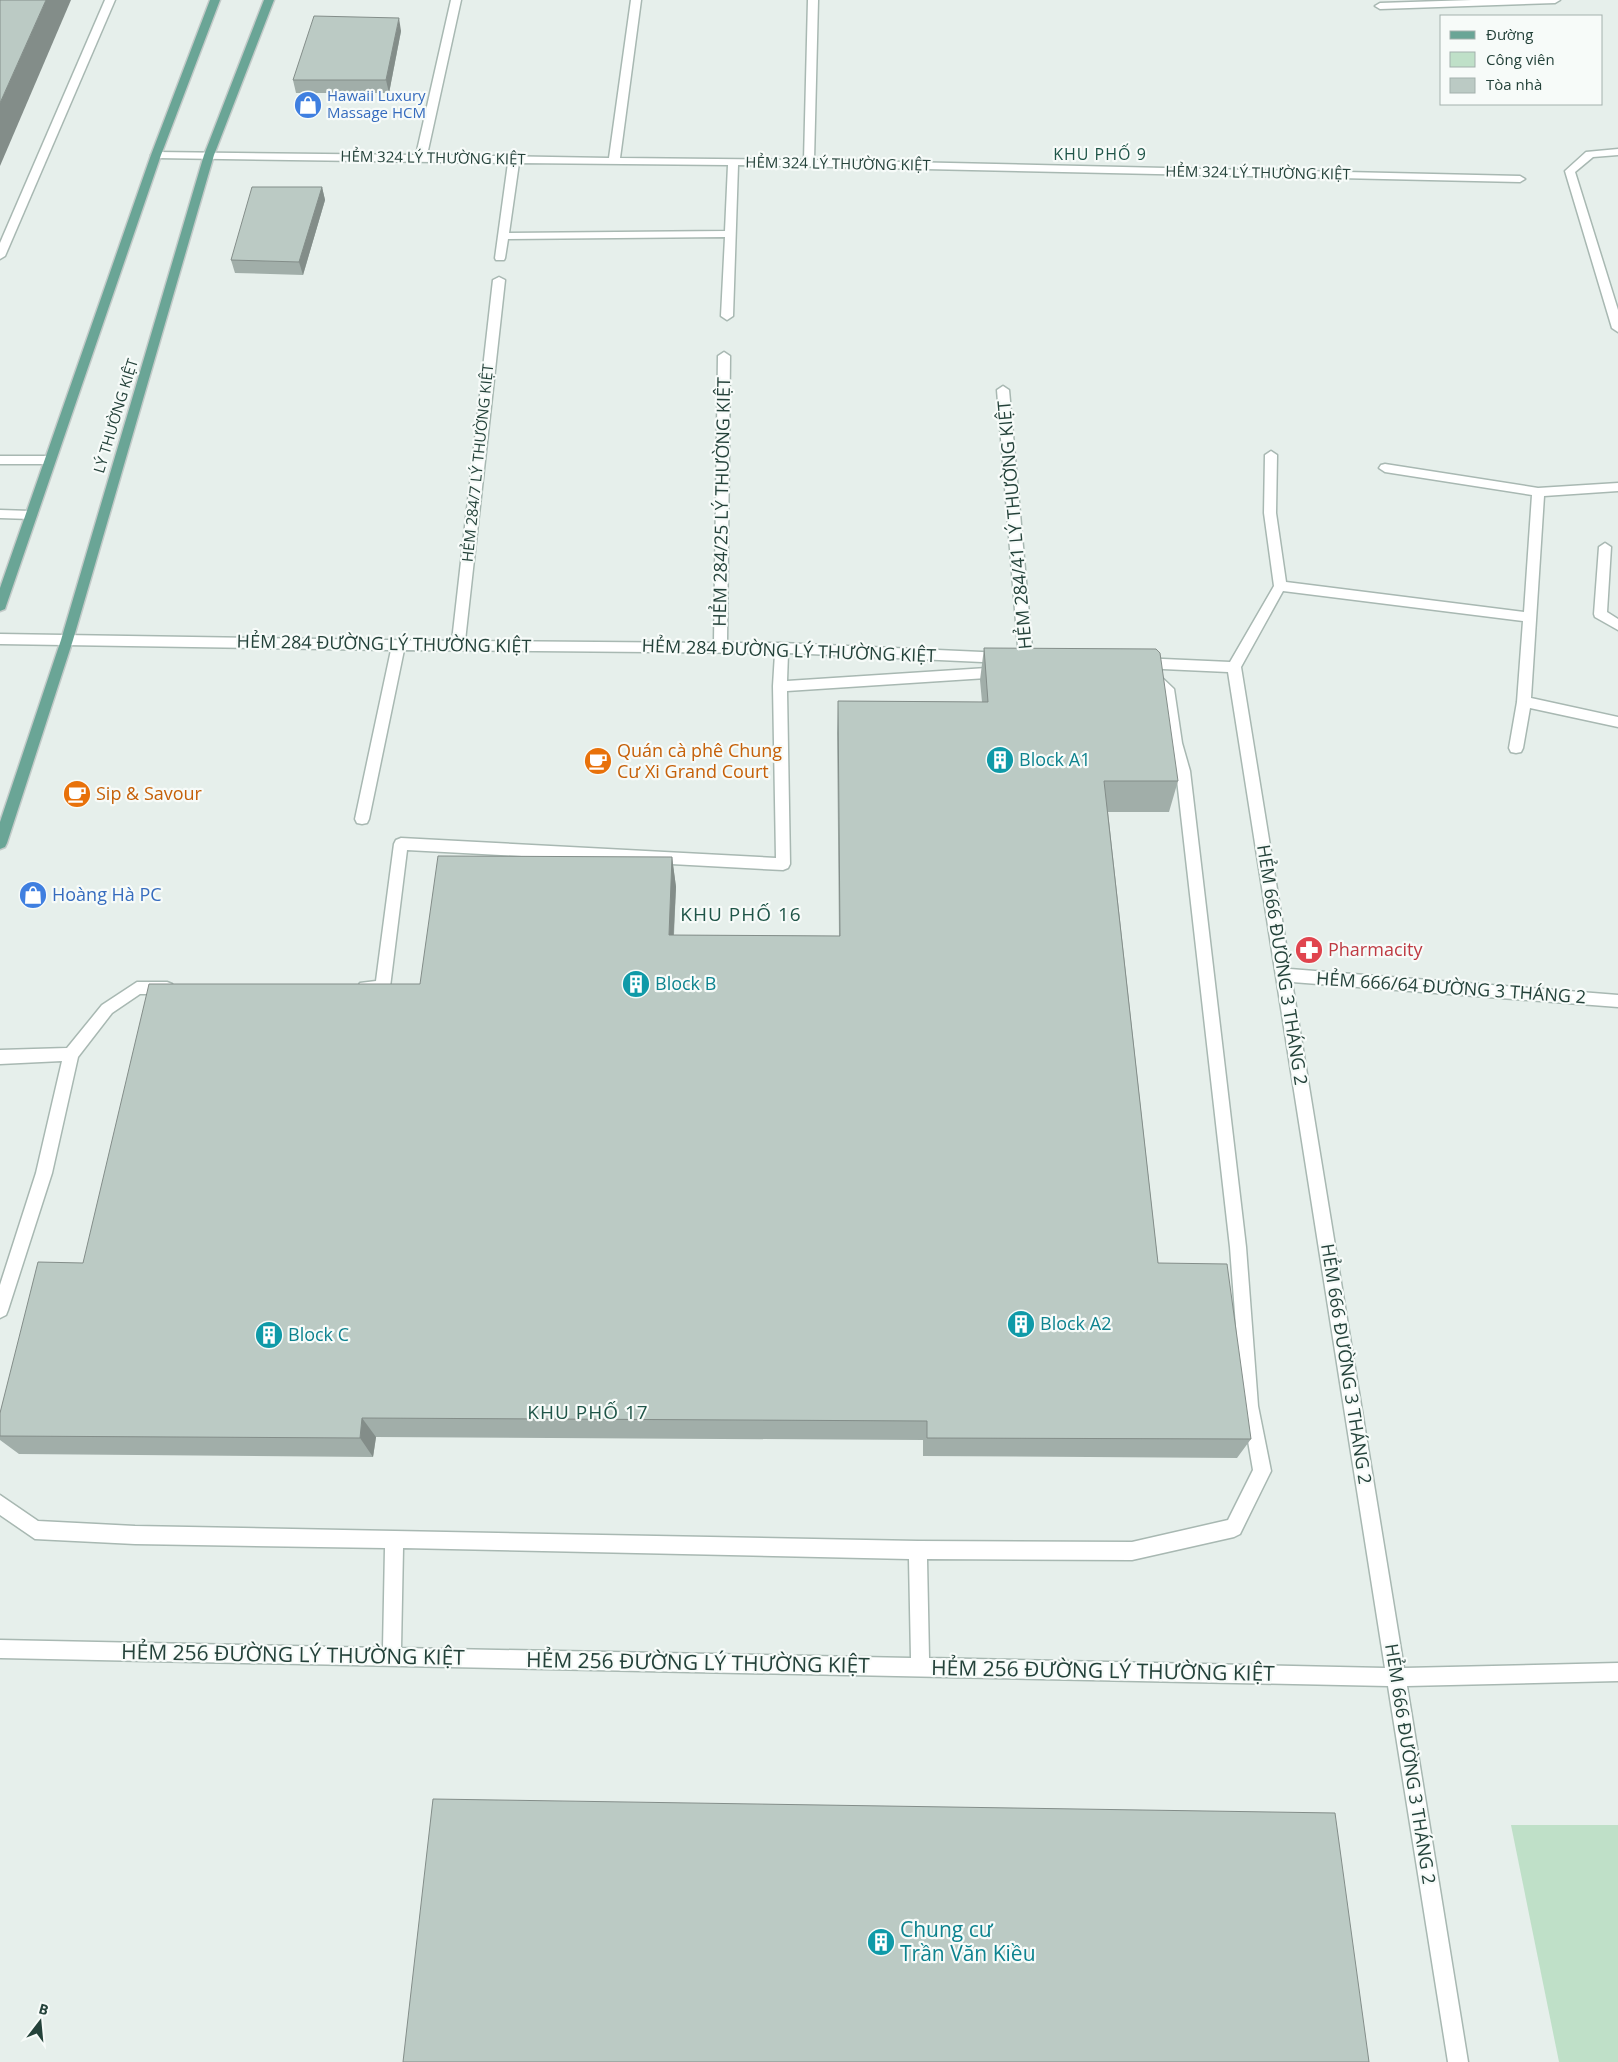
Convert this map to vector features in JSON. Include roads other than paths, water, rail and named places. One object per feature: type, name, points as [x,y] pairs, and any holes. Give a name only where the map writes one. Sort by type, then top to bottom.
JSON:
[{"type":"main road","points":[[0,606],[156,155],[215,0]]},
{"type":"main road","name":"LÝ THƯỜNG KIỆT","points":[[0,843],[67,640],[210,155],[269,0]]},
{"type":"street","points":[[0,256],[110,0]]},
{"type":"street","points":[[421,158],[456,0]]},
{"type":"street","points":[[614,160],[636,0]]},
{"type":"street","points":[[809,163],[813,0]]},
{"type":"street","points":[[1380,6],[1555,0]]},
{"type":"street","points":[[1618,152],[1590,154],[1570,171],[1618,328]]},
{"type":"street","name":"HẺM 324 LÝ THƯỜNG KIỆT","points":[[156,155],[809,163],[1520,179]]},
{"type":"street","points":[[500,258],[514,159]]},
{"type":"street","points":[[727,316],[733,162]]},
{"type":"street","points":[[503,236],[730,234]]},
{"type":"street","name":"HẺM 284/7 LÝ THƯỜNG KIỆT","points":[[458,646],[499,280]]},
{"type":"street","name":"HẺM 284/25 LÝ THƯỜNG KIỆT","points":[[720,648],[724,356]]},
{"type":"street","name":"HẺM 284/41 LÝ THƯỜNG KIỆT","points":[[1003,390],[1033,663]]},
{"type":"street","points":[[0,1504],[35,1530],[135,1535],[918,1550],[1132,1551],[1234,1528],[1262,1471],[1250,1406],[1238,1247],[1183,771],[1175,743],[1167,689],[1151,674],[1129,668],[1234,667],[1280,586],[1270,513],[1271,455]]},
{"type":"street","points":[[0,460],[49,460]]},
{"type":"street","points":[[1386,468],[1538,492],[1618,487]]},
{"type":"street","points":[[1516,748],[1524,702],[1528,617],[1538,492]]},
{"type":"street","points":[[0,514],[31,514]]},
{"type":"street","points":[[1605,547],[1600,614],[1618,624]]},
{"type":"street","points":[[1280,586],[1528,617]]},
{"type":"street","name":"HẺM 284 ĐƯỜNG LÝ THƯỜNG KIỆT","points":[[0,639],[458,646],[782,648],[1033,663]]},
{"type":"street","points":[[362,819],[398,645]]},
{"type":"street","points":[[354,987],[383,987],[401,844],[783,864],[780,686],[782,648]]},
{"type":"street","points":[[780,686],[1008,671],[1033,663]]},
{"type":"street","name":"HẺM 666 ĐƯỜNG 3 THÁNG 2","points":[[1234,667],[1458,2062]]},
{"type":"street","points":[[1524,702],[1618,722]]},
{"type":"street","name":"HẺM 666/64 ĐƯỜNG 3 THÁNG 2","points":[[1284,975],[1618,1001]]},
{"type":"street","points":[[0,1310],[5,1277],[44,1173],[71,1054],[107,1009],[137,988],[179,988]]},
{"type":"street","points":[[0,1057],[71,1054]]},
{"type":"street","points":[[392,1656],[394,1539]]},
{"type":"street","points":[[918,1550],[920,1667]]},
{"type":"street","name":"HẺM 256 ĐƯỜNG LÝ THƯỜNG KIỆT","points":[[0,1649],[1396,1677],[1618,1672]]},
{"type":"place","name":"Hawaii Luxury Massage HCM","points":[[308,105]]},
{"type":"place","name":"Block A1","points":[[1000,760]]},
{"type":"place","name":"Quán cà phê Chung Cư Xi Grand Court","points":[[598,761]]},
{"type":"place","name":"Sip & Savour","points":[[77,794]]},
{"type":"place","name":"Hoàng Hà PC","points":[[33,895]]},
{"type":"place","name":"Pharmacity","points":[[1309,950]]},
{"type":"place","name":"Block B","points":[[636,984]]},
{"type":"place","name":"Block A2","points":[[1021,1324]]},
{"type":"place","name":"Block C","points":[[269,1335]]},
{"type":"place","name":"Chung cư Trần Văn Kiều","points":[[881,1942]]},
{"type":"district","name":"KHU PHỐ 9","points":[[1100,154]]},
{"type":"district","name":"KHU PHỐ 16","points":[[741,914]]},
{"type":"district","name":"KHU PHỐ 17","points":[[588,1412]]}]
